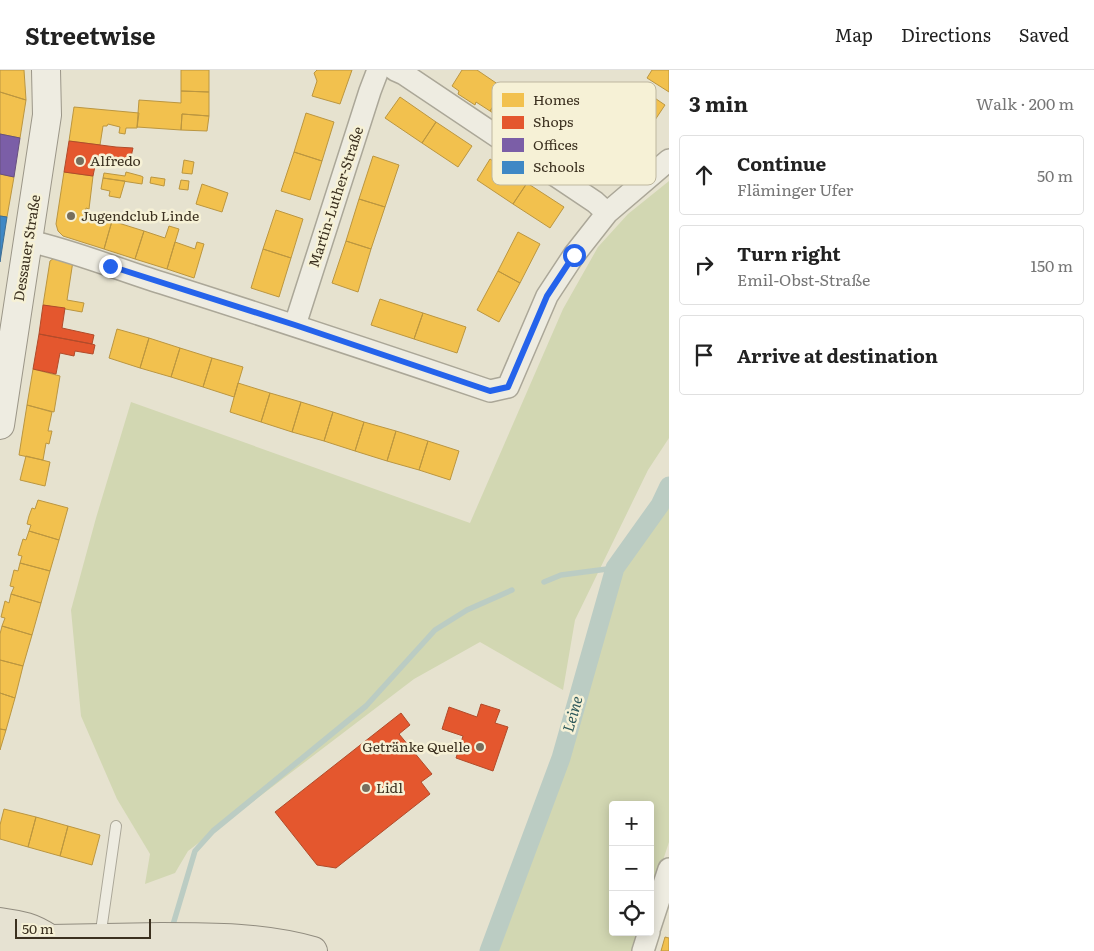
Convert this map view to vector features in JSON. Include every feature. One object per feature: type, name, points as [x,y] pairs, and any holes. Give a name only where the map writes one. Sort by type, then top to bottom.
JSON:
[{"type":"main road","points":[[0,922],[26,926],[50,939],[96,947],[228,938],[282,943],[313,951]]},
{"type":"main road","points":[[0,945],[28,946],[50,939]]},
{"type":"street","name":"Dessauer Straße","points":[[0,425],[47,115],[46,70]]},
{"type":"street","name":"Martin-Luther-Straße","points":[[295,325],[378,70]]},
{"type":"street","points":[[395,70],[404,74],[492,133]]},
{"type":"street","points":[[656,171],[669,160]]},
{"type":"street","points":[[570,185],[607,213]]},
{"type":"street","points":[[29,241],[61,248],[124,272],[295,325],[490,391],[508,387],[547,296],[574,255],[607,213],[640,185]]},
{"type":"street","points":[[654,916],[669,869]]},
{"type":"street","points":[[643,951],[648,936]]},
{"type":"lane","points":[[96,947],[116,826]]},
{"type":"green space","points":[[669,181],[669,438],[648,470],[575,620],[563,690],[480,642],[414,679],[188,851],[175,873],[145,884],[150,854],[117,799],[81,716],[71,610],[131,402],[470,523],[563,309],[598,247],[628,214]]},
{"type":"green space","points":[[669,486],[669,842],[654,888],[654,801],[609,801],[609,936],[640,936],[636,951],[490,951],[561,758],[615,568],[660,505]]},
{"type":"building: Homes","points":[[0,70],[24,70],[26,100],[0,92]]},
{"type":"building: Homes","points":[[181,70],[209,70],[209,92],[181,91]]},
{"type":"building: Homes","points":[[317,70],[352,70],[340,104],[312,96],[317,81],[314,73]]},
{"type":"building: Homes","points":[[462,70],[477,70],[495,82],[492,82],[492,108],[490,111],[476,102],[475,105],[458,94],[459,91],[452,86]]},
{"type":"building: Homes","points":[[652,70],[669,70],[669,92],[656,82],[647,78]]},
{"type":"building: Homes","points":[[181,91],[209,92],[209,116],[182,114],[181,130],[137,127],[139,100],[181,103]]},
{"type":"building: Homes","points":[[0,92],[26,100],[20,138],[0,134]]},
{"type":"building: Homes","points":[[400,97],[436,122],[422,143],[385,118]]},
{"type":"building: Homes","points":[[656,99],[665,105],[656,118]]},
{"type":"building: Homes","points":[[74,107],[139,113],[137,128],[126,128],[125,134],[119,133],[120,127],[108,124],[103,126],[100,145],[69,141]]},
{"type":"building: Homes","points":[[306,113],[334,122],[322,161],[294,152]]},
{"type":"building: Homes","points":[[182,114],[209,116],[207,131],[181,130]]},
{"type":"building: Homes","points":[[436,122],[472,146],[458,167],[422,143]]},
{"type":"building: Homes","points":[[294,152],[322,161],[310,200],[281,191]]},
{"type":"building: Homes","points":[[373,156],[399,165],[385,207],[359,199]]},
{"type":"building: Homes","points":[[490,159],[492,160],[492,185],[526,185],[513,204],[477,180]]},
{"type":"building: Homes","points":[[184,160],[194,162],[192,174],[182,173]]},
{"type":"building: Homes","points":[[64,172],[93,176],[89,209],[86,208],[85,214],[112,221],[104,249],[63,236],[58,231],[56,224]]},
{"type":"building: Homes","points":[[126,172],[143,177],[142,184],[103,178],[104,173],[125,176]]},
{"type":"building: Homes","points":[[0,174],[14,177],[7,217],[0,216]]},
{"type":"building: Homes","points":[[151,177],[165,179],[164,186],[150,183]]},
{"type":"building: Homes","points":[[103,178],[125,181],[120,198],[109,196],[110,191],[101,189]]},
{"type":"building: Homes","points":[[181,180],[189,181],[188,190],[179,189]]},
{"type":"building: Homes","points":[[202,184],[228,193],[222,212],[196,204]]},
{"type":"building: Homes","points":[[526,185],[530,185],[564,207],[550,228],[513,204]]},
{"type":"building: Homes","points":[[359,199],[385,207],[371,249],[346,241]]},
{"type":"building: Homes","points":[[276,210],[303,219],[291,258],[263,249]]},
{"type":"building: Homes","points":[[112,221],[144,231],[135,259],[104,249]]},
{"type":"building: Homes","points":[[169,226],[179,229],[167,269],[135,259],[144,231],[165,238]]},
{"type":"building: Homes","points":[[518,232],[540,244],[520,283],[498,271]]},
{"type":"building: Homes","points":[[346,241],[371,249],[358,292],[332,283]]},
{"type":"building: Homes","points":[[175,242],[195,249],[197,242],[204,244],[194,278],[167,269]]},
{"type":"building: Homes","points":[[263,249],[291,258],[279,297],[251,288]]},
{"type":"building: Homes","points":[[57,256],[73,261],[67,300],[84,303],[82,312],[43,305],[50,261]]},
{"type":"building: Homes","points":[[498,271],[520,283],[499,322],[477,310]]},
{"type":"building: Homes","points":[[380,299],[423,313],[414,339],[371,325]]},
{"type":"building: Homes","points":[[423,313],[466,327],[457,353],[414,339]]},
{"type":"building: Homes","points":[[117,329],[149,338],[140,368],[109,358]]},
{"type":"building: Homes","points":[[149,338],[180,348],[171,377],[140,368]]},
{"type":"building: Homes","points":[[180,348],[212,358],[203,387],[171,377]]},
{"type":"building: Homes","points":[[212,358],[243,367],[234,397],[203,387]]},
{"type":"building: Homes","points":[[33,369],[60,376],[54,412],[27,405]]},
{"type":"building: Homes","points":[[238,383],[270,393],[261,422],[230,412]]},
{"type":"building: Homes","points":[[270,393],[301,402],[292,432],[261,422]]},
{"type":"building: Homes","points":[[301,402],[333,412],[324,441],[292,432]]},
{"type":"building: Homes","points":[[27,405],[52,412],[48,431],[52,431],[49,444],[46,443],[43,460],[19,455]]},
{"type":"building: Homes","points":[[333,412],[364,422],[355,451],[324,441]]},
{"type":"building: Homes","points":[[364,422],[396,431],[387,461],[355,451]]},
{"type":"building: Homes","points":[[396,431],[428,441],[419,470],[387,461]]},
{"type":"building: Homes","points":[[428,441],[459,451],[450,480],[419,470]]},
{"type":"building: Homes","points":[[26,456],[50,462],[45,486],[20,480]]},
{"type":"building: Homes","points":[[38,500],[68,508],[59,540],[29,531],[31,525],[27,524],[29,516],[32,508],[35,509]]},
{"type":"building: Homes","points":[[29,531],[59,540],[50,571],[20,563],[22,556],[18,555],[23,539],[26,540]]},
{"type":"building: Homes","points":[[20,563],[50,571],[41,603],[11,594],[14,587],[10,586],[14,570],[18,571]]},
{"type":"building: Homes","points":[[11,594],[41,603],[32,635],[2,626],[5,618],[1,617],[5,601],[9,603]]},
{"type":"building: Homes","points":[[2,626],[32,635],[23,666],[0,660],[0,634]]},
{"type":"building: Homes","points":[[0,660],[23,666],[15,698],[0,693]]},
{"type":"building: Homes","points":[[0,693],[15,698],[6,730],[0,729]]},
{"type":"building: Homes","points":[[0,729],[6,730],[0,750]]},
{"type":"building: Homes","points":[[4,809],[36,817],[28,847],[0,839],[0,825]]},
{"type":"building: Homes","points":[[36,817],[68,826],[60,856],[28,847]]},
{"type":"building: Homes","points":[[68,826],[100,835],[92,865],[60,856]]},
{"type":"building: Homes","points":[[665,937],[669,938],[669,951],[661,951]]},
{"type":"building: Shops","points":[[69,141],[133,148],[130,161],[97,156],[93,176],[64,172]]},
{"type":"building: Shops","points":[[43,305],[65,308],[62,328],[94,335],[92,344],[39,334]]},
{"type":"building: Shops","points":[[39,334],[95,345],[93,354],[75,351],[74,356],[60,353],[56,374],[33,369]]},
{"type":"building: Shops","name":"Getränke Quelle","points":[[481,704],[500,710],[495,723],[508,727],[493,771],[456,758],[463,736],[442,729],[449,707],[477,717]]},
{"type":"building: Shops","name":"Lidl","points":[[401,713],[410,725],[399,734],[432,774],[421,782],[430,794],[336,868],[317,865],[275,812]]},
{"type":"building: Offices","points":[[0,134],[20,138],[14,177],[0,174]]},
{"type":"building: Schools","points":[[0,216],[7,217],[0,262]]},
{"type":"waterway","name":"Leine","points":[[489,951],[561,758],[615,568],[660,505],[669,486]]},
{"type":"waterway","points":[[544,582],[561,575],[615,568]]},
{"type":"waterway","points":[[172,928],[195,851],[213,831],[366,706],[435,630],[467,610],[512,590]]},
{"type":"place","name":"Alfredo","points":[[80,161]]},
{"type":"place","name":"Jugendclub Linde","points":[[71,216]]},
{"type":"place","name":"Getränke Quelle","points":[[480,747]]},
{"type":"place","name":"Lidl","points":[[366,788]]},
{"type":"route","points":[[110,266],[295,325],[490,391],[508,387],[547,296],[574,255]]}]
